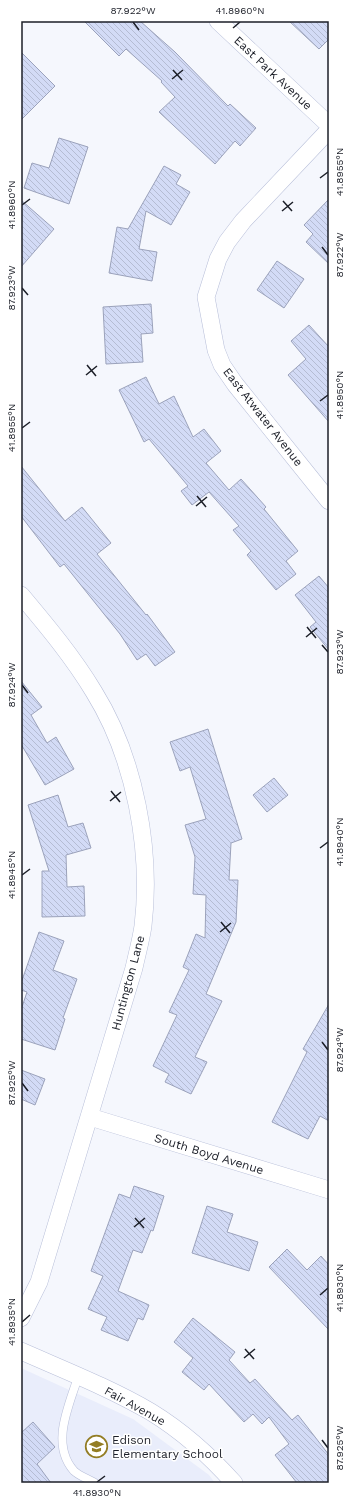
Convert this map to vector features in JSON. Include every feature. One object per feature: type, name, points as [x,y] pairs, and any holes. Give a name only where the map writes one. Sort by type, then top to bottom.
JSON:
[{"type":"street","name":"East Park Avenue","points":[[218,21],[329,125]]},
{"type":"street","name":"East Atwater Avenue","points":[[329,130],[243,221],[227,242],[218,259],[206,297],[212,338],[222,365],[235,384],[329,501]]},
{"type":"street","name":"Huntington Lane","points":[[21,595],[76,663],[95,693],[117,738],[135,793],[142,841],[144,881],[143,926],[134,968],[39,1282],[21,1318]]},
{"type":"street","name":"South Boyd Avenue","points":[[90,1117],[329,1190]]},
{"type":"street","name":"Fair Avenue","points":[[21,1351],[151,1413],[203,1451],[234,1483]]},
{"type":"lane","points":[[78,1377],[62,1431],[63,1455],[75,1472],[96,1483]]},
{"type":"shaded area","name":"Edison Elementary School","points":[[21,1368],[133,1419],[209,1475],[215,1483],[21,1483]]},
{"type":"building","points":[[84,21],[140,21],[175,52],[228,106],[230,104],[256,128],[240,146],[235,141],[215,164],[159,112],[175,97],[161,82],[162,81],[126,49],[119,56]]},
{"type":"building","points":[[289,21],[329,21],[329,39],[319,49]]},
{"type":"building","points":[[21,52],[55,86],[21,120]]},
{"type":"building","points":[[59,138],[88,147],[69,204],[24,188],[32,163],[49,168]]},
{"type":"building","points":[[164,166],[181,175],[176,184],[190,192],[171,225],[146,211],[139,249],[157,252],[152,281],[109,273],[117,227],[128,229]]},
{"type":"building","points":[[329,199],[329,264],[306,242],[313,234],[304,225]]},
{"type":"building","points":[[21,200],[54,229],[21,267]]},
{"type":"building","points":[[277,261],[304,279],[284,308],[257,290]]},
{"type":"building","points":[[151,304],[153,333],[141,334],[143,362],[106,364],[103,307]]},
{"type":"building","points":[[309,325],[329,347],[329,422],[288,375],[306,359],[291,341]]},
{"type":"building","points":[[146,377],[159,404],[174,396],[193,437],[204,429],[221,451],[206,463],[229,490],[241,479],[266,507],[264,509],[298,551],[286,561],[296,574],[276,590],[247,555],[251,551],[233,530],[239,526],[209,492],[192,505],[181,491],[188,486],[149,439],[144,442],[119,390]]},
{"type":"building","points":[[21,466],[65,521],[82,507],[111,543],[97,554],[146,615],[147,614],[175,652],[155,666],[146,654],[137,660],[120,634],[64,564],[60,567],[21,516]]},
{"type":"building","points":[[319,576],[329,588],[329,650],[310,627],[316,622],[295,595]]},
{"type":"building","points":[[21,681],[42,707],[31,715],[47,743],[56,737],[74,769],[45,785],[21,744]]},
{"type":"building","points":[[208,729],[242,839],[231,843],[229,880],[238,880],[236,922],[206,994],[222,1001],[195,1057],[207,1062],[191,1094],[165,1082],[169,1074],[153,1066],[177,1015],[169,1012],[189,970],[183,967],[196,934],[205,938],[206,895],[193,894],[195,857],[185,825],[206,819],[190,767],[180,771],[170,742]]},
{"type":"building","points":[[274,778],[288,795],[267,812],[253,795]]},
{"type":"building","points":[[58,795],[68,827],[83,823],[91,848],[66,855],[67,887],[84,886],[85,916],[42,917],[42,871],[49,871],[28,805]]},
{"type":"building","points":[[39,932],[64,941],[53,970],[77,979],[63,1018],[65,1019],[55,1050],[21,1039],[21,1010],[27,992],[21,990],[21,983]]},
{"type":"building","points":[[329,1004],[329,1121],[320,1116],[308,1139],[272,1122],[307,1052],[303,1049]]},
{"type":"building","points":[[21,1070],[45,1079],[35,1105],[21,1099]]},
{"type":"building","points":[[134,1186],[164,1196],[153,1231],[151,1230],[142,1253],[133,1250],[118,1291],[149,1305],[143,1320],[138,1318],[128,1341],[101,1330],[107,1317],[88,1309],[103,1276],[91,1271],[119,1194],[130,1198]]},
{"type":"building","points":[[207,1206],[233,1214],[227,1232],[258,1242],[249,1271],[192,1253]]},
{"type":"building","points":[[287,1249],[307,1270],[321,1256],[329,1265],[329,1330],[269,1267]]},
{"type":"building","points":[[193,1318],[235,1352],[229,1360],[250,1383],[255,1379],[292,1420],[298,1415],[329,1455],[329,1483],[297,1483],[275,1455],[289,1444],[269,1417],[262,1424],[253,1414],[244,1422],[209,1384],[204,1390],[182,1372],[193,1358],[174,1342]]},
{"type":"building","points":[[33,1422],[55,1447],[37,1464],[51,1483],[21,1483],[21,1433]]},
{"type":"place","name":"Edison Elementary School","points":[[96,1447]]}]
